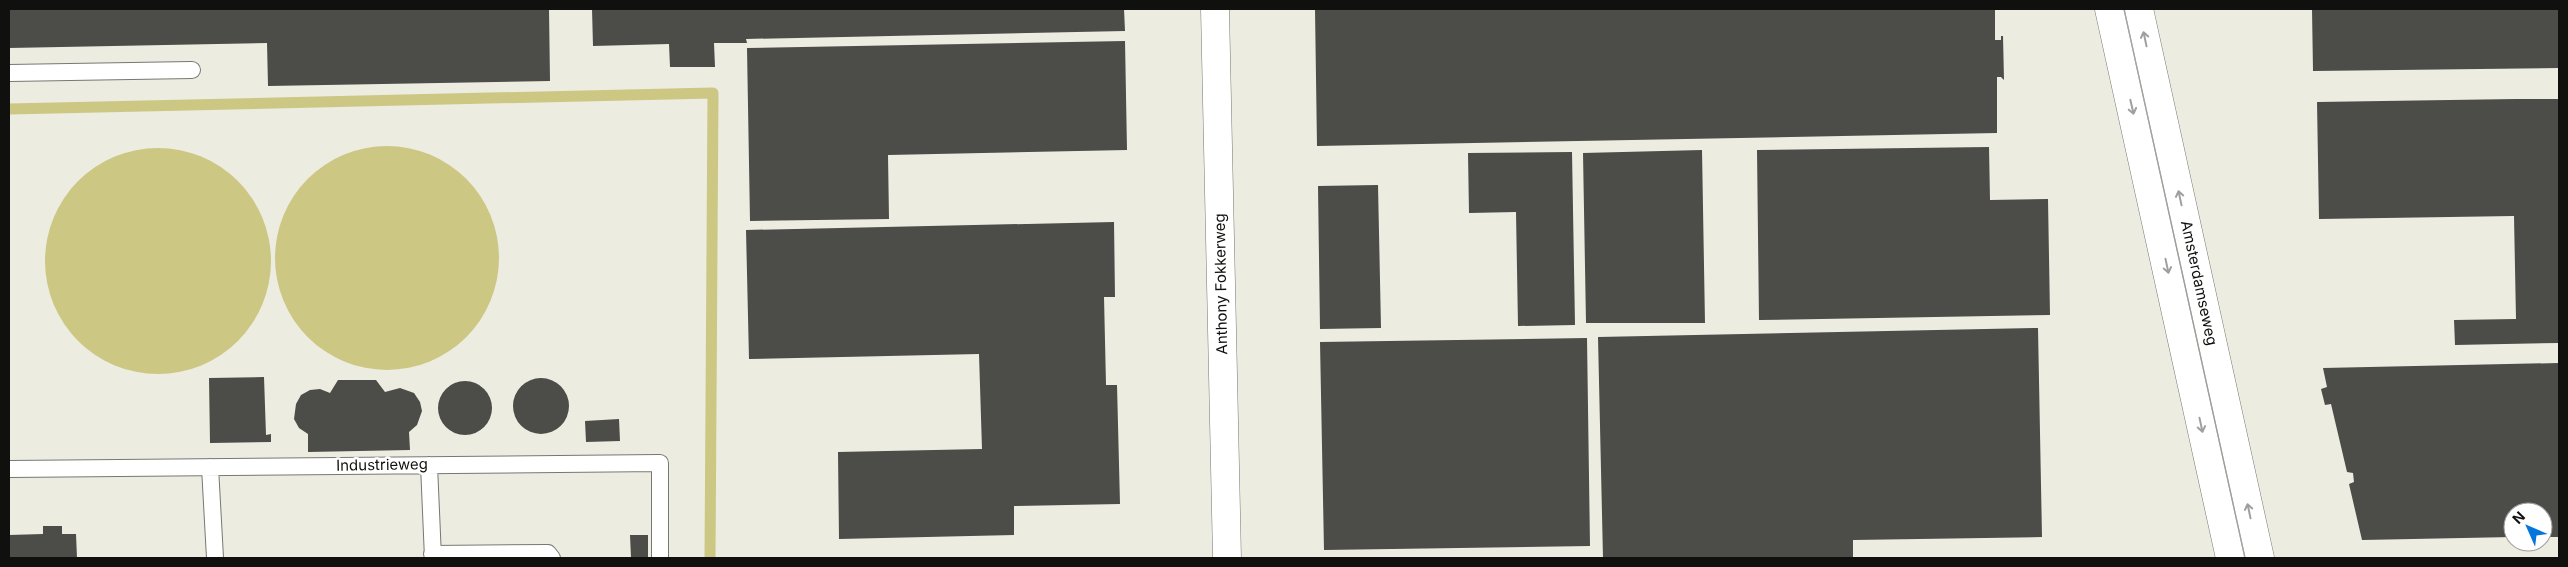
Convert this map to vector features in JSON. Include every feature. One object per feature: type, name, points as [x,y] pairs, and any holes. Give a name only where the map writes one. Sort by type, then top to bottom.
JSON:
[{"type":"street","name":"Anthony Fokkerweg","points":[[1215,9],[1227,558]]},
{"type":"street","name":"Amsterdamseweg","points":[[2110,9],[2230,558]]},
{"type":"street","name":"Amsterdamseweg","points":[[2139,9],[2260,558]]},
{"type":"lane","points":[[9,73],[192,70]]},
{"type":"lane","name":"Industrieweg","points":[[9,470],[660,463],[660,558]]},
{"type":"lane","points":[[429,465],[432,556],[548,553],[552,558]]},
{"type":"lane","points":[[210,467],[215,558]]},
{"type":"shaded area","points":[[9,9],[2559,9],[2559,558],[9,558]]},
{"type":"shaded area","points":[[387,146],[409,148],[440,159],[466,179],[486,205],[497,236],[499,258],[497,280],[486,311],[466,337],[440,357],[409,368],[387,370],[365,368],[334,357],[308,337],[288,311],[277,280],[275,258],[277,236],[288,205],[308,179],[334,159],[365,148]]},
{"type":"shaded area","points":[[158,148],[180,150],[211,161],[238,181],[258,208],[269,239],[271,261],[269,283],[258,314],[238,341],[211,361],[180,372],[158,374],[136,372],[105,361],[78,341],[58,314],[47,283],[45,261],[47,239],[58,208],[78,181],[105,161],[136,150]]},
{"type":"building","points":[[9,9],[549,9],[550,81],[268,86],[267,43],[9,48]]},
{"type":"building","points":[[592,9],[1124,9],[1125,31],[746,39],[747,43],[714,43],[715,67],[670,67],[669,44],[593,46]]},
{"type":"building","points":[[1315,9],[1995,9],[1995,40],[2001,40],[2001,36],[2003,36],[2004,80],[2001,77],[1997,77],[1997,133],[1317,146]]},
{"type":"building","points":[[2312,9],[2559,9],[2559,68],[2313,71]]},
{"type":"building","points":[[1125,41],[1127,150],[888,155],[889,219],[750,221],[747,48]]},
{"type":"building","points":[[2559,99],[2559,343],[2455,345],[2454,320],[2516,319],[2514,216],[2319,219],[2317,102]]},
{"type":"building","points":[[1989,147],[1990,200],[2048,199],[2050,315],[1759,320],[1757,150]]},
{"type":"building","points":[[1702,150],[1705,323],[1586,323],[1583,153]]},
{"type":"building","points":[[1572,152],[1575,325],[1518,326],[1516,212],[1469,213],[1468,153]]},
{"type":"building","points":[[1378,185],[1381,328],[1320,329],[1318,186]]},
{"type":"building","points":[[1114,222],[1115,297],[1104,297],[1106,385],[1117,385],[1120,504],[1014,506],[1014,535],[839,539],[838,452],[982,449],[979,354],[749,359],[746,230]]},
{"type":"building","points":[[2038,328],[2042,537],[1853,540],[1853,558],[1603,558],[1598,337]]},
{"type":"building","points":[[1587,338],[1590,546],[1324,550],[1320,342]]},
{"type":"building","points":[[2559,363],[2559,537],[2553,537],[2553,502],[2503,502],[2503,537],[2362,540],[2349,484],[2354,482],[2353,473],[2347,472],[2331,404],[2325,405],[2321,389],[2327,387],[2323,368]]},
{"type":"building","points":[[264,377],[266,435],[271,434],[271,442],[210,443],[209,378]]},
{"type":"building","points":[[536,378],[546,378],[561,386],[567,395],[569,406],[567,417],[561,426],[546,434],[536,434],[525,429],[518,422],[513,411],[513,401],[518,390],[525,383]]},
{"type":"building","points":[[338,380],[376,380],[385,392],[400,388],[414,393],[420,402],[422,411],[417,425],[409,432],[410,450],[308,452],[308,434],[299,428],[294,419],[296,404],[301,395],[310,390],[320,389],[330,393]]},
{"type":"building","points":[[465,381],[475,383],[484,389],[490,398],[492,408],[490,418],[484,427],[475,433],[465,435],[455,433],[446,427],[440,418],[438,408],[440,398],[446,389],[455,383]]},
{"type":"building","points":[[619,419],[620,441],[586,442],[585,421]]},
{"type":"building","points":[[43,526],[62,526],[62,534],[76,534],[77,558],[9,558],[9,535],[43,534]]},
{"type":"building","points":[[630,535],[648,535],[648,558],[631,558]]},
{"type":"waterway","points":[[9,109],[713,93],[710,558]]}]
